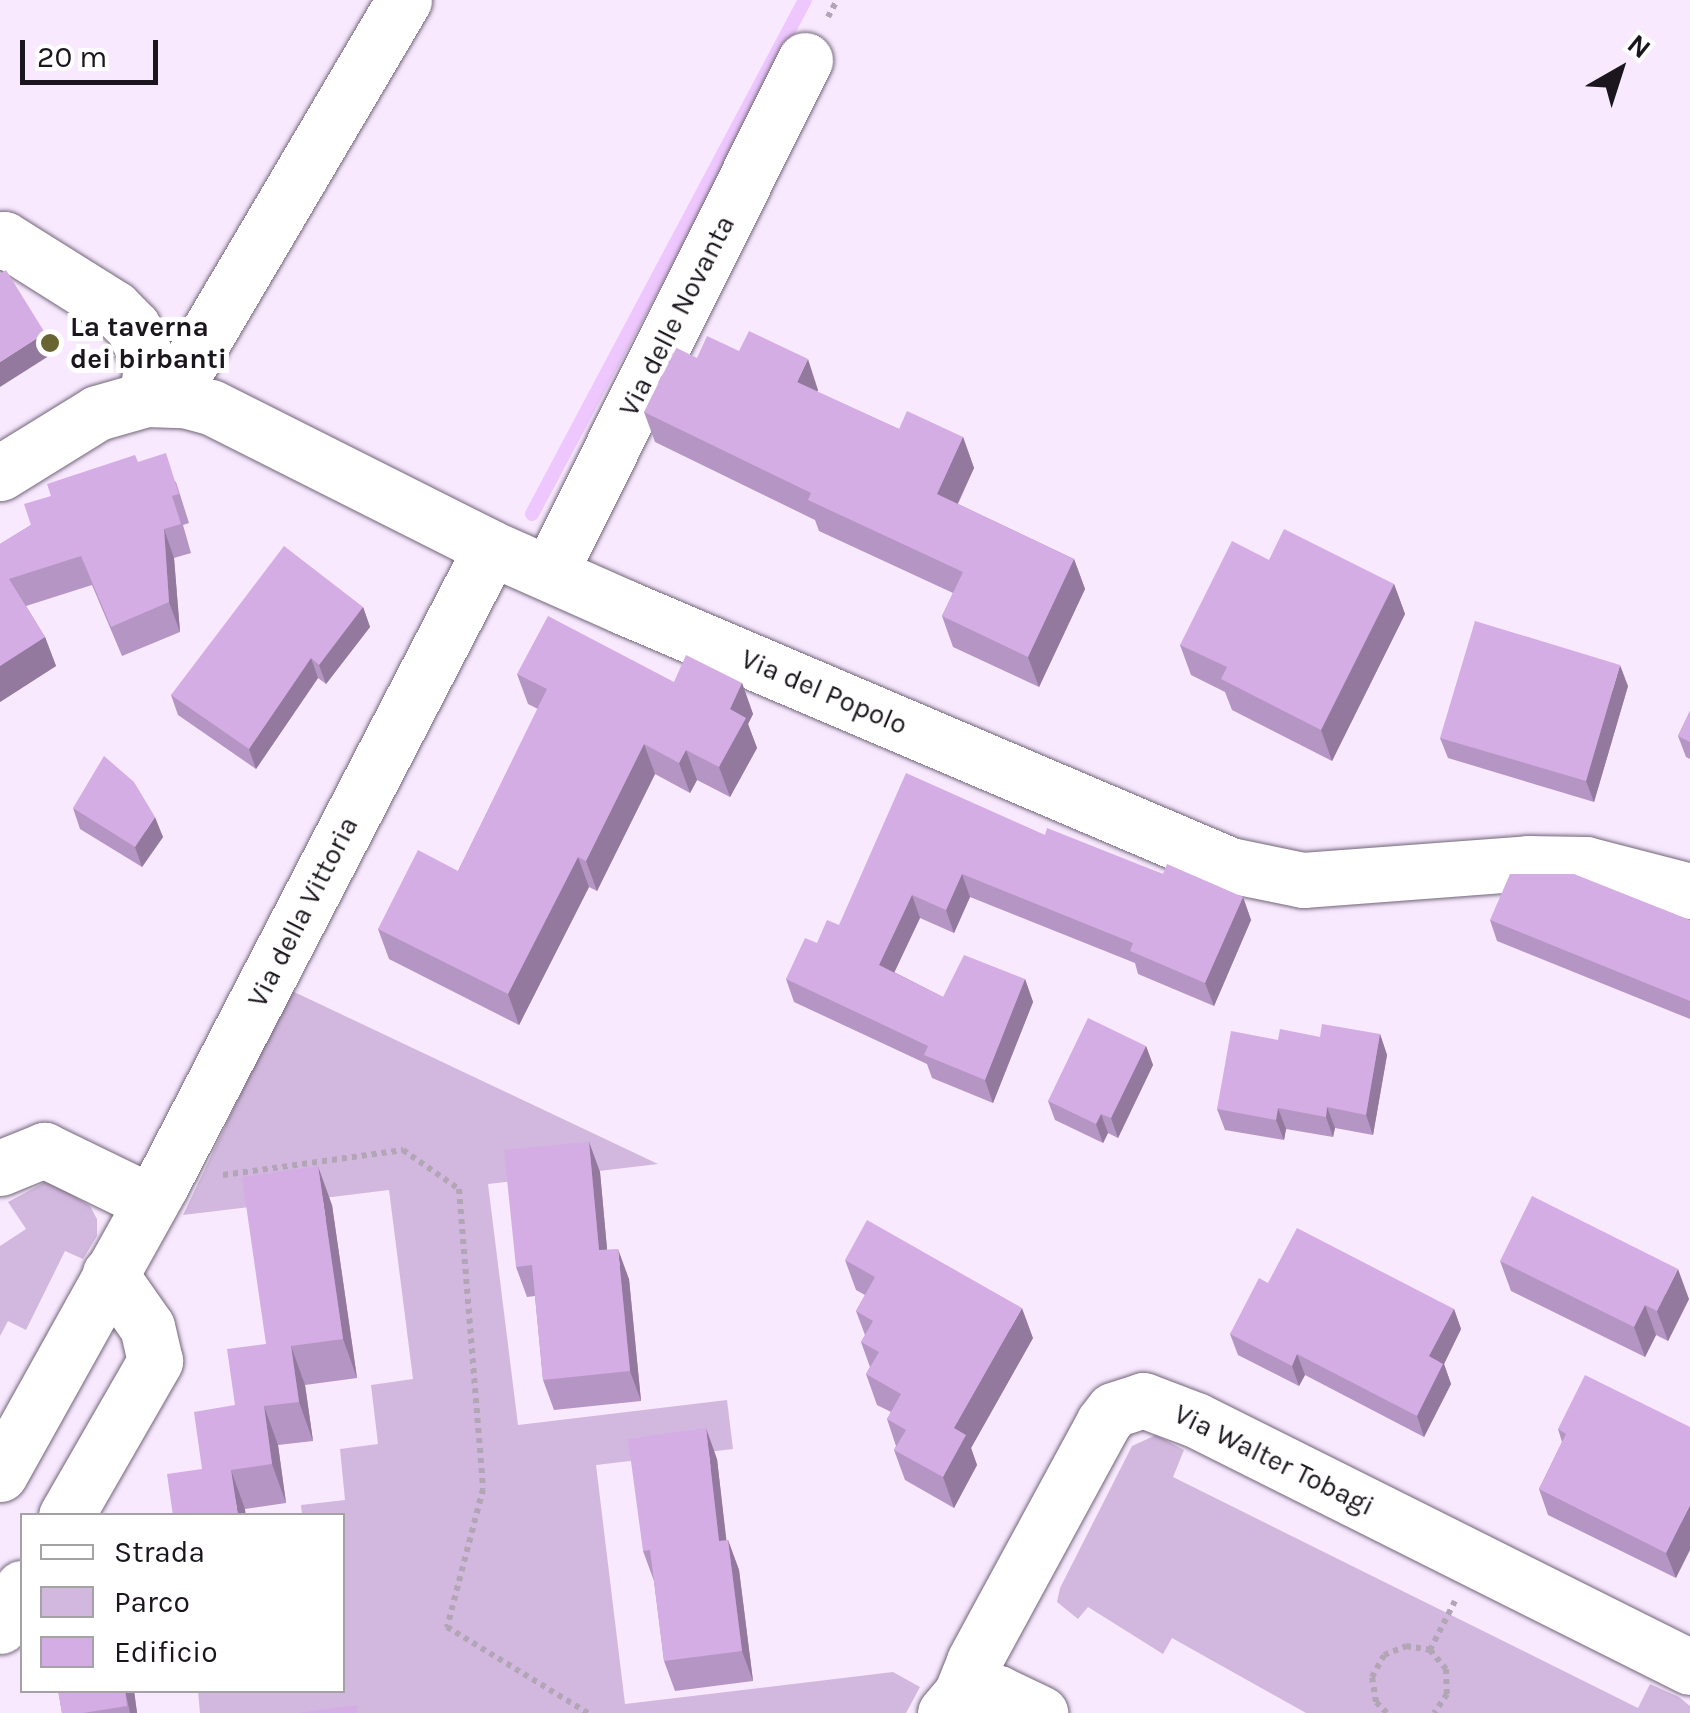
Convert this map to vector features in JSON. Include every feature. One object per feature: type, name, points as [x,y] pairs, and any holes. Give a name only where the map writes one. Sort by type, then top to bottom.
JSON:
[{"type":"street","points":[[157,399],[404,0]]},
{"type":"street","name":"Via delle Novanta","points":[[550,572],[805,60]]},
{"type":"street","points":[[0,242],[4,239],[114,308],[132,327],[150,368],[157,399]]},
{"type":"street","name":"Via del Popolo","points":[[0,473],[97,412],[157,399],[211,407],[491,548],[1230,865],[1303,880],[1528,863],[1586,864],[1690,890]]},
{"type":"street","name":"Via della Vittoria","points":[[0,1474],[156,1193],[491,548]]},
{"type":"street","points":[[0,1168],[44,1150],[156,1193]]},
{"type":"street","points":[[68,1513],[155,1361],[147,1327],[110,1274]]},
{"type":"street","name":"Via Walter Tobagi","points":[[953,1704],[1103,1423],[1113,1410],[1143,1400],[1196,1420],[1690,1667]]},
{"type":"street","points":[[0,1626],[20,1591]]},
{"type":"street","points":[[953,1704],[998,1693],[1040,1713]]},
{"type":"path","points":[[156,1193],[403,1150],[459,1189],[484,1489],[447,1627],[588,1713]]},
{"type":"path","points":[[1386,1713],[1376,1702],[1372,1677],[1384,1655],[1406,1646],[1430,1650],[1446,1669],[1447,1694],[1434,1713]]},
{"type":"green space","points":[[290,990],[658,1164],[488,1184],[518,1425],[727,1400],[733,1449],[596,1465],[625,1704],[893,1672],[920,1687],[906,1713],[200,1713],[198,1693],[345,1693],[345,1513],[302,1513],[301,1505],[345,1500],[340,1449],[378,1444],[371,1385],[413,1379],[389,1190],[183,1215]]},
{"type":"green space","points":[[49,1180],[90,1206],[97,1219],[97,1236],[83,1259],[65,1251],[26,1330],[8,1321],[0,1336],[0,1246],[26,1229],[8,1202]]},
{"type":"green space","points":[[1156,1435],[1184,1450],[1173,1477],[1638,1708],[1650,1684],[1679,1697],[1690,1706],[1690,1713],[1306,1713],[1172,1638],[1163,1654],[1088,1607],[1078,1619],[1057,1602],[1060,1588],[1132,1446]]},
{"type":"building","points":[[6,270],[45,333],[0,362],[0,274]]},
{"type":"building","points":[[749,331],[808,359],[797,382],[899,429],[907,411],[963,437],[937,494],[1074,559],[1028,657],[942,616],[963,572],[808,500],[811,493],[644,412],[675,347],[697,358],[707,336],[739,351]]},
{"type":"building","points":[[166,453],[179,494],[172,496],[181,524],[164,529],[169,602],[111,627],[81,556],[9,579],[45,637],[0,666],[0,544],[31,525],[24,504],[51,496],[47,484],[135,455],[138,462]]},
{"type":"building","points":[[1284,529],[1394,584],[1321,730],[1221,679],[1227,667],[1180,645],[1232,541],[1269,560]]},
{"type":"building","points":[[284,546],[363,607],[319,665],[311,658],[249,749],[171,695]]},
{"type":"building","points":[[548,616],[674,682],[686,655],[742,683],[730,709],[746,718],[719,767],[686,750],[679,763],[644,744],[586,861],[578,857],[508,994],[378,929],[418,850],[458,871],[547,689],[517,674]]},
{"type":"building","points":[[1475,621],[1620,665],[1586,781],[1440,738]]},
{"type":"building","points":[[1690,711],[1690,742],[1678,736]]},
{"type":"building","points":[[104,756],[134,782],[155,817],[135,847],[73,808]]},
{"type":"building","points":[[906,773],[1045,835],[1047,828],[1163,874],[1167,864],[1243,897],[1205,983],[1130,951],[1133,943],[962,874],[946,910],[912,895],[879,965],[943,997],[964,955],[1025,979],[985,1080],[924,1055],[928,1046],[786,979],[805,938],[817,943],[827,920],[839,925]]},
{"type":"building","points":[[1510,874],[1574,874],[1690,920],[1690,1001],[1490,920]]},
{"type":"building","points":[[1088,1018],[1146,1046],[1111,1118],[1101,1114],[1096,1124],[1048,1101]]},
{"type":"building","points":[[1322,1024],[1380,1034],[1366,1115],[1327,1107],[1326,1117],[1278,1108],[1276,1120],[1217,1109],[1231,1031],[1278,1040],[1280,1029],[1320,1037]]},
{"type":"building","points":[[589,1142],[599,1250],[618,1249],[630,1371],[543,1380],[532,1265],[516,1267],[504,1150]]},
{"type":"building","points":[[318,1166],[343,1339],[291,1346],[299,1402],[264,1406],[272,1464],[231,1470],[238,1513],[173,1513],[167,1474],[202,1469],[194,1412],[235,1405],[227,1349],[266,1344],[242,1177]]},
{"type":"building","points":[[1532,1196],[1678,1269],[1657,1311],[1645,1305],[1634,1327],[1500,1261]]},
{"type":"building","points":[[867,1220],[1022,1308],[954,1428],[966,1435],[943,1477],[894,1450],[906,1430],[887,1419],[901,1394],[866,1374],[879,1352],[861,1342],[873,1321],[856,1311],[875,1277],[845,1260]]},
{"type":"building","points":[[1297,1228],[1454,1309],[1429,1356],[1443,1364],[1417,1416],[1297,1354],[1292,1366],[1230,1334],[1259,1278],[1268,1283]]},
{"type":"building","points":[[1585,1375],[1690,1427],[1690,1505],[1666,1553],[1539,1489],[1566,1434],[1558,1429]]},
{"type":"building","points":[[706,1428],[719,1541],[728,1540],[742,1651],[664,1661],[650,1550],[643,1551],[628,1439]]},
{"type":"building","points":[[59,1693],[125,1693],[127,1706],[62,1713]]},
{"type":"building","points":[[357,1705],[358,1713],[298,1713]]},
{"type":"waterway","points":[[532,514],[805,0]]},
{"type":"place","name":"La taverna dei birbanti","points":[[50,343]]}]
